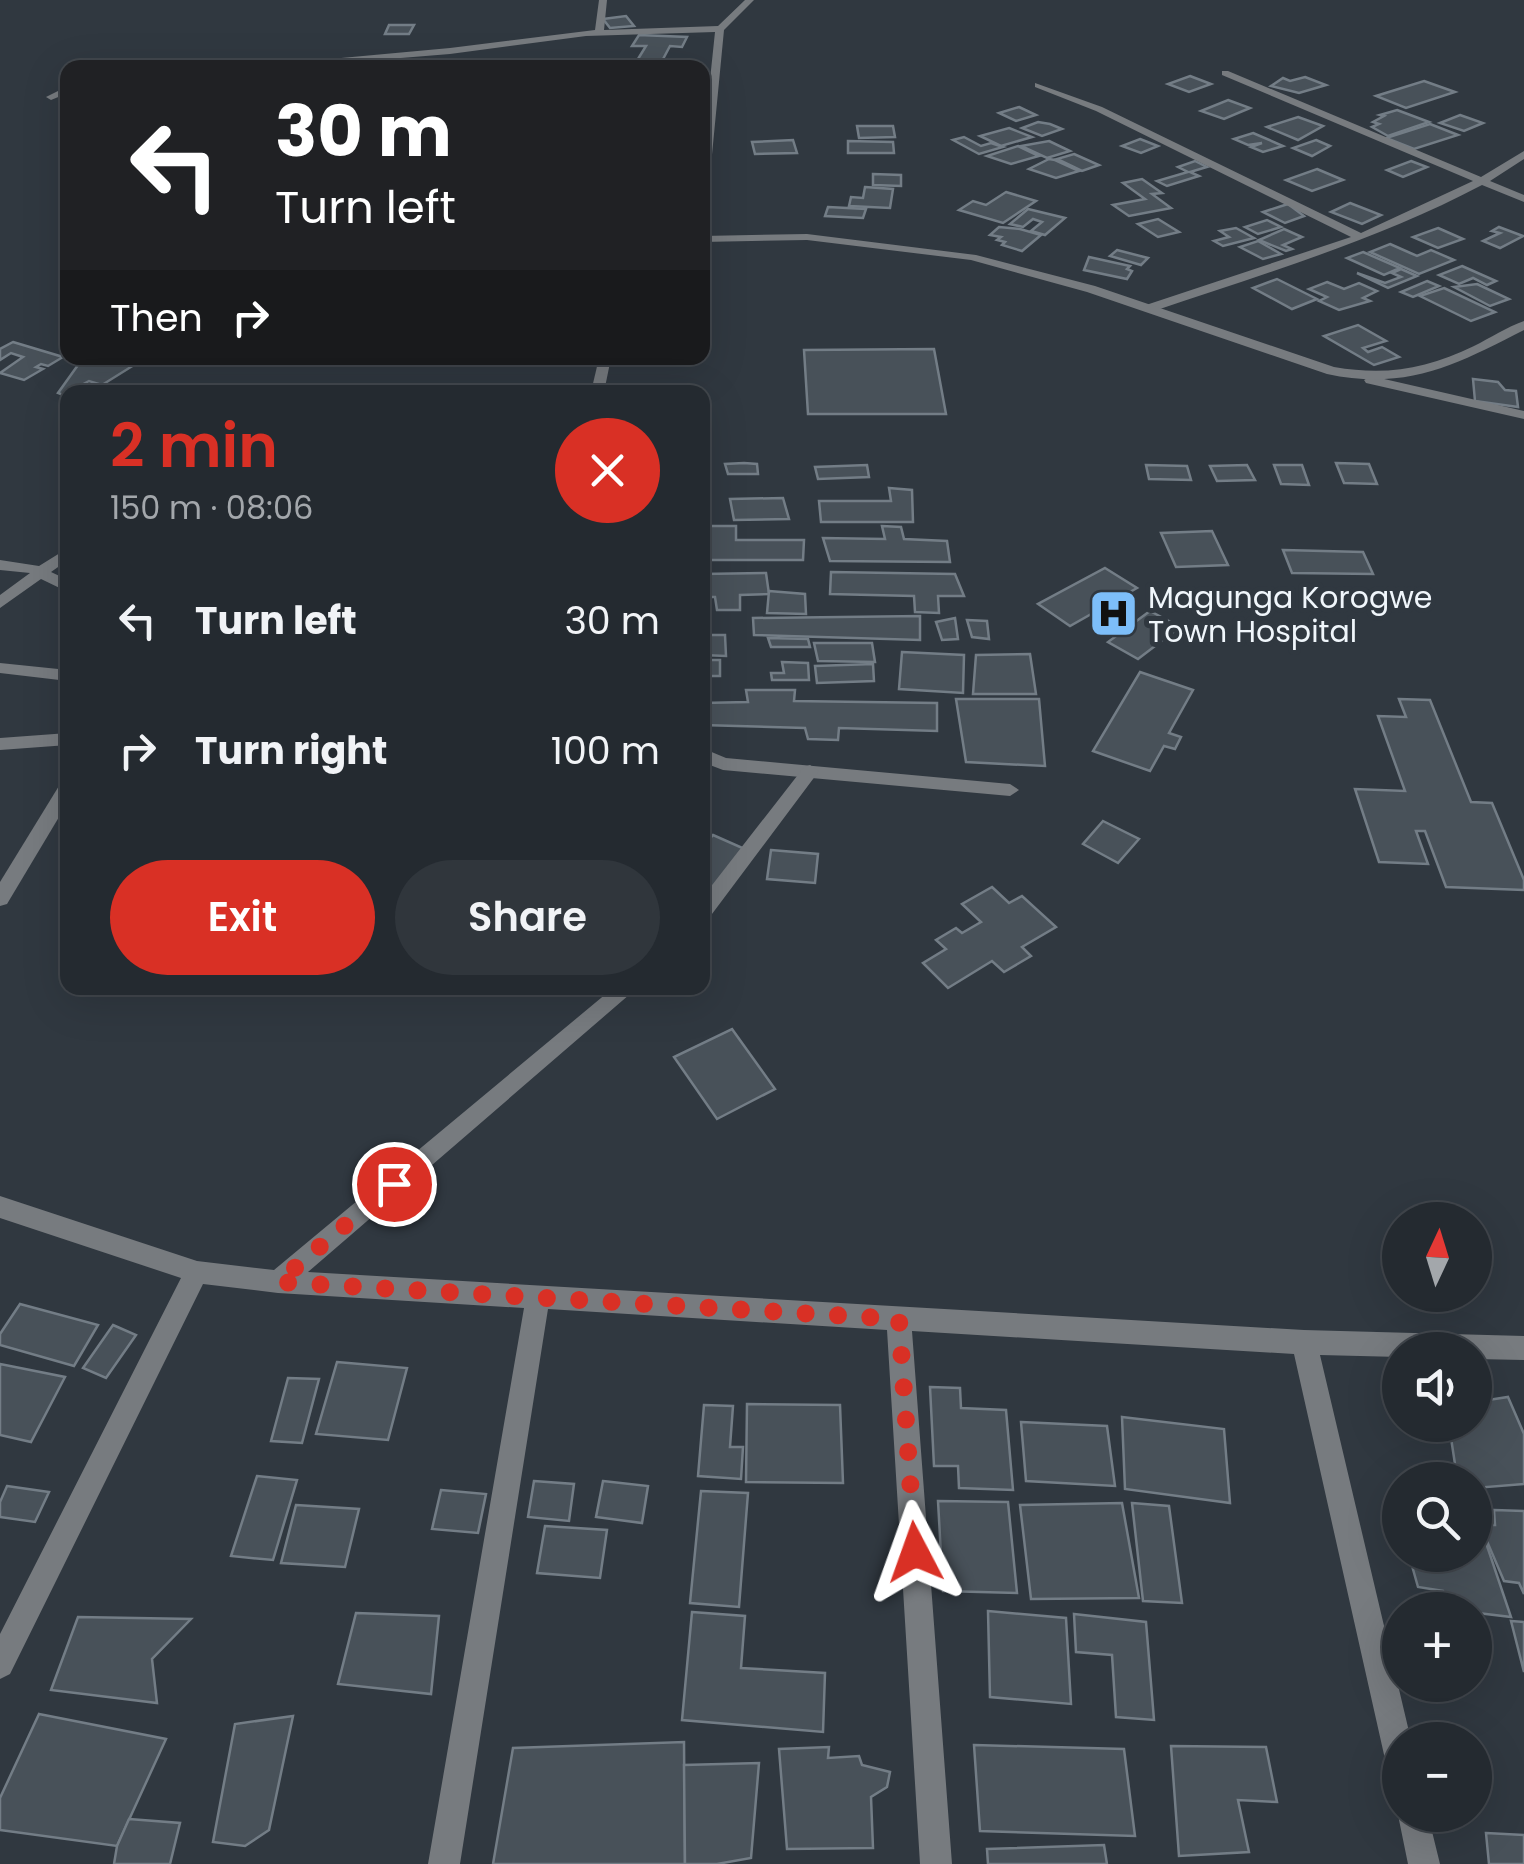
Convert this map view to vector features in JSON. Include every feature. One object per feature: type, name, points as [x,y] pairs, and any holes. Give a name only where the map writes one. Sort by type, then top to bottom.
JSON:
[{"type":"street","points":[[599,32],[603,0]]},
{"type":"street","points":[[710,133],[720,30],[750,0]]},
{"type":"street","points":[[344,60],[450,52],[599,32],[720,30]]},
{"type":"street","points":[[1225,73],[1524,200]]},
{"type":"street","points":[[1038,84],[1099,109],[1358,236]]},
{"type":"street","points":[[51,97],[60,93]]},
{"type":"street","points":[[1150,308],[1358,236],[1484,182],[1524,154]]},
{"type":"street","points":[[710,238],[807,237],[972,257],[1150,308],[1332,371],[1524,415]]},
{"type":"street","points":[[1371,380],[1419,373],[1450,362],[1524,325]]},
{"type":"street","points":[[0,603],[60,558]]},
{"type":"street","points":[[0,565],[40,573],[60,583]]},
{"type":"street","points":[[0,668],[60,675]]},
{"type":"street","points":[[0,744],[60,740]]},
{"type":"street","points":[[710,758],[723,764],[1010,790]]},
{"type":"street","points":[[710,902],[810,771]]},
{"type":"street","points":[[0,900],[60,799]]},
{"type":"street","points":[[278,1282],[618,995]]},
{"type":"street","points":[[0,1207],[197,1272],[278,1282],[538,1294],[1304,1342],[1524,1348]]},
{"type":"street","points":[[0,1664],[197,1272]]},
{"type":"street","points":[[444,1864],[538,1294]]},
{"type":"street","points":[[899,1319],[936,1864]]},
{"type":"street","points":[[1304,1342],[1391,1722]]},
{"type":"street","points":[[1417,1832],[1424,1864]]},
{"type":"building","points":[[626,16],[634,26],[610,28],[603,19]]},
{"type":"building","points":[[389,25],[414,25],[409,34],[385,34]]},
{"type":"building","points":[[639,35],[687,37],[682,47],[670,46],[663,60],[638,59],[646,46],[632,46]]},
{"type":"building","points":[[1190,76],[1211,84],[1189,92],[1168,84]]},
{"type":"building","points":[[1305,77],[1326,85],[1299,93],[1271,86],[1283,78],[1290,81]]},
{"type":"building","points":[[1424,81],[1455,92],[1406,108],[1376,96]]},
{"type":"building","points":[[1228,100],[1250,108],[1224,119],[1201,111]]},
{"type":"building","points":[[1019,107],[1036,115],[1016,121],[999,113]]},
{"type":"building","points":[[1397,110],[1429,122],[1388,136],[1372,127],[1379,124],[1373,122],[1384,116],[1380,115]]},
{"type":"building","points":[[1460,115],[1483,123],[1464,131],[1440,123]]},
{"type":"building","points":[[1298,117],[1323,126],[1298,140],[1267,127]]},
{"type":"building","points":[[1038,122],[1062,129],[1042,136],[1022,128]]},
{"type":"building","points":[[1430,124],[1458,135],[1414,149],[1386,138]]},
{"type":"building","points":[[857,126],[893,126],[895,137],[859,138]]},
{"type":"building","points":[[1009,128],[1032,137],[1001,146],[980,136]]},
{"type":"building","points":[[1253,133],[1283,146],[1263,152],[1251,147],[1262,143],[1248,145],[1234,139]]},
{"type":"building","points":[[964,137],[981,146],[991,143],[1003,147],[979,154],[953,140]]},
{"type":"building","points":[[1140,139],[1158,146],[1141,153],[1122,146]]},
{"type":"building","points":[[793,140],[797,153],[755,154],[752,142]]},
{"type":"building","points":[[1316,140],[1330,146],[1312,156],[1293,148]]},
{"type":"building","points":[[848,141],[893,142],[894,153],[848,153]]},
{"type":"building","points":[[1049,141],[1070,151],[1047,158],[1021,146]]},
{"type":"building","points":[[1018,146],[1039,156],[1011,164],[987,156]]},
{"type":"building","points":[[1074,154],[1099,165],[1082,171],[1057,159]]},
{"type":"building","points":[[1049,159],[1079,171],[1056,178],[1029,169]]},
{"type":"building","points":[[1195,161],[1207,167],[1190,172],[1199,176],[1167,186],[1157,181],[1188,172],[1178,167]]},
{"type":"building","points":[[1411,161],[1427,167],[1403,177],[1387,170]]},
{"type":"building","points":[[1317,169],[1343,180],[1312,191],[1286,180]]},
{"type":"building","points":[[873,174],[901,175],[901,186],[873,185]]},
{"type":"building","points":[[1142,179],[1162,193],[1152,194],[1171,208],[1129,216],[1113,205],[1145,199],[1123,183]]},
{"type":"building","points":[[865,187],[893,189],[890,208],[849,206],[851,197],[863,198]]},
{"type":"building","points":[[1006,192],[1036,201],[1003,223],[959,210],[973,201],[986,205]]},
{"type":"building","points":[[1350,203],[1381,215],[1362,224],[1331,212]]},
{"type":"building","points":[[1288,204],[1304,216],[1285,223],[1263,212]]},
{"type":"building","points":[[828,207],[866,209],[863,218],[825,216]]},
{"type":"building","points":[[1028,209],[1065,218],[1045,235],[1031,231],[1042,222],[1033,219],[1023,227],[1010,224]]},
{"type":"building","points":[[1158,219],[1179,232],[1158,237],[1138,224]]},
{"type":"building","points":[[1267,220],[1281,227],[1258,234],[1245,227]]},
{"type":"building","points":[[999,227],[1041,235],[1022,251],[1002,245],[1005,242],[997,240],[1001,237],[990,235]]},
{"type":"building","points":[[1499,227],[1523,236],[1500,248],[1483,241],[1500,233],[1492,231]]},
{"type":"building","points":[[1236,228],[1254,238],[1223,246],[1214,241],[1229,237],[1220,231]]},
{"type":"building","points":[[1438,228],[1463,239],[1438,248],[1413,237]]},
{"type":"building","points":[[1284,229],[1302,237],[1283,245],[1292,249],[1286,251],[1259,240]]},
{"type":"building","points":[[1258,241],[1281,254],[1263,259],[1240,247]]},
{"type":"building","points":[[1390,244],[1417,256],[1431,250],[1454,260],[1419,274],[1370,252]]},
{"type":"building","points":[[1117,250],[1148,258],[1141,265],[1110,256]]},
{"type":"building","points":[[1363,252],[1400,268],[1384,275],[1347,258]]},
{"type":"building","points":[[1089,257],[1130,266],[1127,269],[1132,271],[1127,279],[1084,270]]},
{"type":"building","points":[[1462,266],[1496,281],[1487,285],[1473,278],[1459,284],[1439,275]]},
{"type":"building","points":[[1401,269],[1417,276],[1388,288],[1357,273],[1385,283],[1401,277],[1392,273]]},
{"type":"building","points":[[1277,279],[1317,299],[1292,309],[1253,288]]},
{"type":"building","points":[[1427,281],[1439,286],[1413,297],[1401,292]]},
{"type":"building","points":[[1327,282],[1344,289],[1359,283],[1377,291],[1363,298],[1370,301],[1339,310],[1319,301],[1327,297],[1309,289]]},
{"type":"building","points":[[1477,284],[1509,299],[1490,306],[1454,287]]},
{"type":"building","points":[[1444,288],[1495,312],[1471,321],[1420,296]]},
{"type":"building","points":[[1358,325],[1386,341],[1363,348],[1368,352],[1382,347],[1399,357],[1374,365],[1324,336]]},
{"type":"building","points":[[13,342],[60,359],[48,366],[41,364],[36,367],[43,369],[24,380],[0,373],[23,357],[11,353],[0,360],[0,349]]},
{"type":"building","points":[[934,349],[946,414],[808,414],[804,350]]},
{"type":"building","points":[[78,365],[134,365],[102,385],[89,381],[64,385]]},
{"type":"building","points":[[1473,379],[1498,382],[1505,390],[1516,391],[1518,407],[1475,401]]},
{"type":"building","points":[[1336,463],[1369,464],[1377,484],[1344,483]]},
{"type":"building","points":[[725,464],[757,464],[758,474],[728,474]]},
{"type":"building","points":[[867,465],[869,477],[818,479],[815,467]]},
{"type":"building","points":[[1146,465],[1187,466],[1191,480],[1149,479]]},
{"type":"building","points":[[1247,465],[1255,480],[1217,481],[1210,466]]},
{"type":"building","points":[[1274,465],[1302,465],[1309,485],[1281,484]]},
{"type":"building","points":[[889,488],[912,490],[913,522],[821,522],[819,501],[891,501]]},
{"type":"building","points":[[783,498],[789,519],[734,520],[730,499]]},
{"type":"building","points":[[710,526],[736,526],[736,540],[804,540],[803,560],[710,560]]},
{"type":"building","points":[[882,526],[901,527],[904,539],[947,541],[950,562],[830,561],[823,538],[885,539]]},
{"type":"building","points":[[1212,531],[1228,565],[1176,567],[1161,533]]},
{"type":"building","points":[[1283,550],[1363,552],[1373,574],[1292,573]]},
{"type":"building","points":[[1105,568],[1137,588],[1070,626],[1038,604]]},
{"type":"building","points":[[831,572],[955,574],[964,596],[938,596],[939,613],[915,612],[914,596],[830,594]]},
{"type":"building","points":[[766,573],[769,594],[740,595],[740,610],[717,610],[715,597],[710,597],[710,574]]},
{"type":"building","points":[[769,591],[805,594],[806,614],[767,613]]},
{"type":"building","points":[[1150,611],[1180,627],[1138,659],[1108,642]]},
{"type":"building","points":[[920,616],[920,640],[754,635],[753,618]]},
{"type":"building","points":[[955,618],[958,639],[942,640],[936,622]]},
{"type":"building","points":[[967,620],[987,621],[989,639],[972,637]]},
{"type":"building","points":[[710,635],[725,635],[726,656],[710,655]]},
{"type":"building","points":[[768,638],[808,639],[810,647],[771,647]]},
{"type":"building","points":[[814,643],[872,643],[875,662],[818,661]]},
{"type":"building","points":[[902,652],[964,655],[963,693],[899,689]]},
{"type":"building","points":[[1030,654],[1036,694],[973,694],[976,655]]},
{"type":"building","points":[[710,660],[720,660],[720,676],[710,676]]},
{"type":"building","points":[[782,662],[808,663],[809,680],[772,680],[771,673],[784,673]]},
{"type":"building","points":[[873,664],[874,681],[817,683],[815,666]]},
{"type":"building","points":[[1140,672],[1193,690],[1169,733],[1181,737],[1175,749],[1164,746],[1150,771],[1093,751]]},
{"type":"building","points":[[746,690],[795,690],[794,701],[937,703],[937,731],[839,728],[838,740],[808,739],[805,728],[710,725],[710,703],[748,702]]},
{"type":"building","points":[[956,699],[1039,699],[1045,766],[966,762]]},
{"type":"building","points":[[1399,699],[1430,700],[1471,802],[1492,803],[1524,880],[1524,890],[1446,887],[1425,831],[1416,831],[1428,864],[1379,862],[1355,789],[1405,791],[1378,716],[1406,717]]},
{"type":"building","points":[[1103,821],[1139,839],[1118,863],[1083,844]]},
{"type":"building","points":[[713,835],[747,850],[710,895]]},
{"type":"building","points":[[771,850],[818,854],[815,883],[767,879]]},
{"type":"building","points":[[992,887],[1009,903],[1022,896],[1056,927],[1022,947],[1031,956],[1004,972],[992,961],[948,988],[923,963],[946,949],[936,940],[956,928],[962,933],[981,922],[962,904]]},
{"type":"building","points":[[732,1029],[775,1089],[717,1119],[674,1057]]},
{"type":"building","points":[[20,1304],[98,1325],[74,1366],[0,1345],[0,1334]]},
{"type":"building","points":[[113,1325],[136,1335],[106,1378],[83,1368]]},
{"type":"building","points":[[337,1362],[407,1368],[388,1440],[316,1434]]},
{"type":"building","points":[[0,1364],[65,1377],[31,1442],[0,1435]]},
{"type":"building","points":[[288,1378],[319,1379],[302,1443],[271,1441]]},
{"type":"building","points":[[930,1387],[960,1388],[961,1408],[1006,1410],[1013,1490],[959,1488],[958,1466],[934,1466]]},
{"type":"building","points":[[1508,1397],[1524,1434],[1524,1484],[1492,1487],[1492,1462],[1455,1462],[1452,1442],[1492,1442],[1492,1399]]},
{"type":"building","points":[[747,1404],[840,1405],[843,1483],[746,1482]]},
{"type":"building","points":[[704,1405],[733,1406],[730,1447],[743,1447],[741,1479],[698,1476]]},
{"type":"building","points":[[1122,1417],[1224,1429],[1230,1503],[1125,1489]]},
{"type":"building","points":[[1021,1422],[1107,1426],[1115,1486],[1026,1481]]},
{"type":"building","points":[[257,1476],[297,1480],[273,1560],[231,1556]]},
{"type":"building","points":[[534,1481],[574,1484],[569,1521],[528,1517]]},
{"type":"building","points":[[603,1481],[648,1486],[642,1523],[596,1517]]},
{"type":"building","points":[[7,1486],[49,1492],[35,1522],[0,1517],[0,1502]]},
{"type":"building","points":[[441,1490],[486,1494],[478,1533],[432,1529]]},
{"type":"building","points":[[701,1491],[748,1493],[739,1607],[690,1603]]},
{"type":"building","points":[[938,1501],[1008,1502],[1017,1593],[943,1591]]},
{"type":"building","points":[[1122,1503],[1139,1598],[1031,1599],[1020,1505]]},
{"type":"building","points":[[1132,1503],[1169,1506],[1182,1603],[1143,1601]]},
{"type":"building","points":[[296,1505],[359,1509],[345,1567],[281,1563]]},
{"type":"building","points":[[1494,1510],[1524,1511],[1524,1594],[1519,1583],[1504,1581],[1492,1553]]},
{"type":"building","points":[[545,1526],[607,1530],[600,1578],[537,1573]]},
{"type":"building","points":[[1492,1561],[1511,1617],[1492,1615],[1492,1592],[1444,1592],[1418,1587],[1414,1572],[1492,1572]]},
{"type":"building","points":[[988,1611],[1066,1618],[1071,1704],[990,1697]]},
{"type":"building","points":[[692,1612],[745,1616],[741,1668],[825,1673],[823,1732],[682,1720]]},
{"type":"building","points":[[356,1613],[439,1616],[431,1694],[338,1684]]},
{"type":"building","points":[[1074,1614],[1146,1622],[1154,1720],[1116,1717],[1112,1655],[1076,1652]]},
{"type":"building","points":[[78,1617],[191,1619],[152,1659],[157,1703],[51,1690]]},
{"type":"building","points":[[1511,1621],[1524,1622],[1524,1672]]},
{"type":"building","points":[[39,1714],[166,1739],[117,1846],[0,1830],[0,1798]]},
{"type":"building","points":[[293,1716],[269,1830],[245,1846],[213,1842],[235,1724]]},
{"type":"building","points":[[684,1742],[685,1864],[493,1864],[513,1748]]},
{"type":"building","points":[[974,1745],[1124,1749],[1135,1836],[980,1831]]},
{"type":"building","points":[[1171,1746],[1266,1747],[1277,1802],[1238,1800],[1249,1852],[1179,1856]]},
{"type":"building","points":[[829,1747],[828,1758],[859,1756],[862,1765],[890,1772],[887,1787],[871,1797],[873,1848],[787,1849],[779,1749]]},
{"type":"building","points":[[759,1763],[751,1858],[685,1864],[684,1765]]},
{"type":"building","points":[[129,1819],[180,1823],[170,1864],[114,1864]]},
{"type":"building","points":[[1486,1833],[1524,1835],[1524,1864],[1489,1864]]},
{"type":"building","points":[[1104,1845],[1107,1864],[988,1864],[987,1849]]},
{"type":"place","name":"Magunga Korogwe Town Hospital","points":[[1113,614]]},
{"type":"route","points":[[394,1184],[278,1282],[538,1294],[899,1319],[915,1552]]}]
